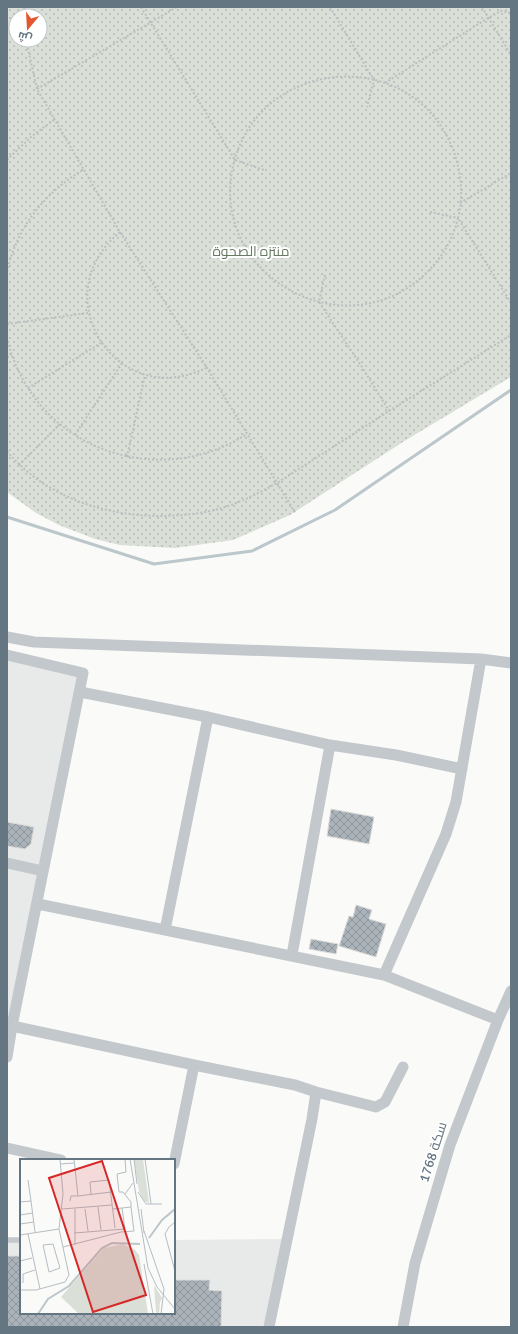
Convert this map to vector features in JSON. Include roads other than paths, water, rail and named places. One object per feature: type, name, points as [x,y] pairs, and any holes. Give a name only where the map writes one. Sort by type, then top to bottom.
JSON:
[{"type":"street","points":[[7,637],[41,642],[481,659],[511,663]]},
{"type":"street","points":[[7,655],[83,673],[43,871],[38,904],[11,1013],[12,1026],[7,1057]]},
{"type":"street","points":[[384,975],[446,834],[456,802],[481,659]]},
{"type":"street","points":[[80,692],[208,717],[330,745],[396,755],[462,768]]},
{"type":"street","points":[[165,930],[208,717]]},
{"type":"street","points":[[292,955],[330,745]]},
{"type":"street","points":[[7,863],[43,871]]},
{"type":"street","points":[[38,904],[384,975],[498,1020]]},
{"type":"street","name":"سكة 1768","points":[[403,1327],[415,1263],[450,1145],[498,1020],[511,991]]},
{"type":"street","points":[[12,1026],[295,1085],[316,1092],[376,1107],[385,1102],[403,1067]]},
{"type":"street","points":[[175,1159],[194,1065]]},
{"type":"street","points":[[269,1327],[312,1119],[316,1092]]},
{"type":"street","points":[[7,1148],[56,1159]]},
{"type":"lane","points":[[7,1240],[20,1240]]},
{"type":"waterway","points":[[7,517],[154,564],[252,551],[335,510],[511,390]]},
{"type":"park label","name":"منتزه الصحوة","points":[[251,251]]}]
